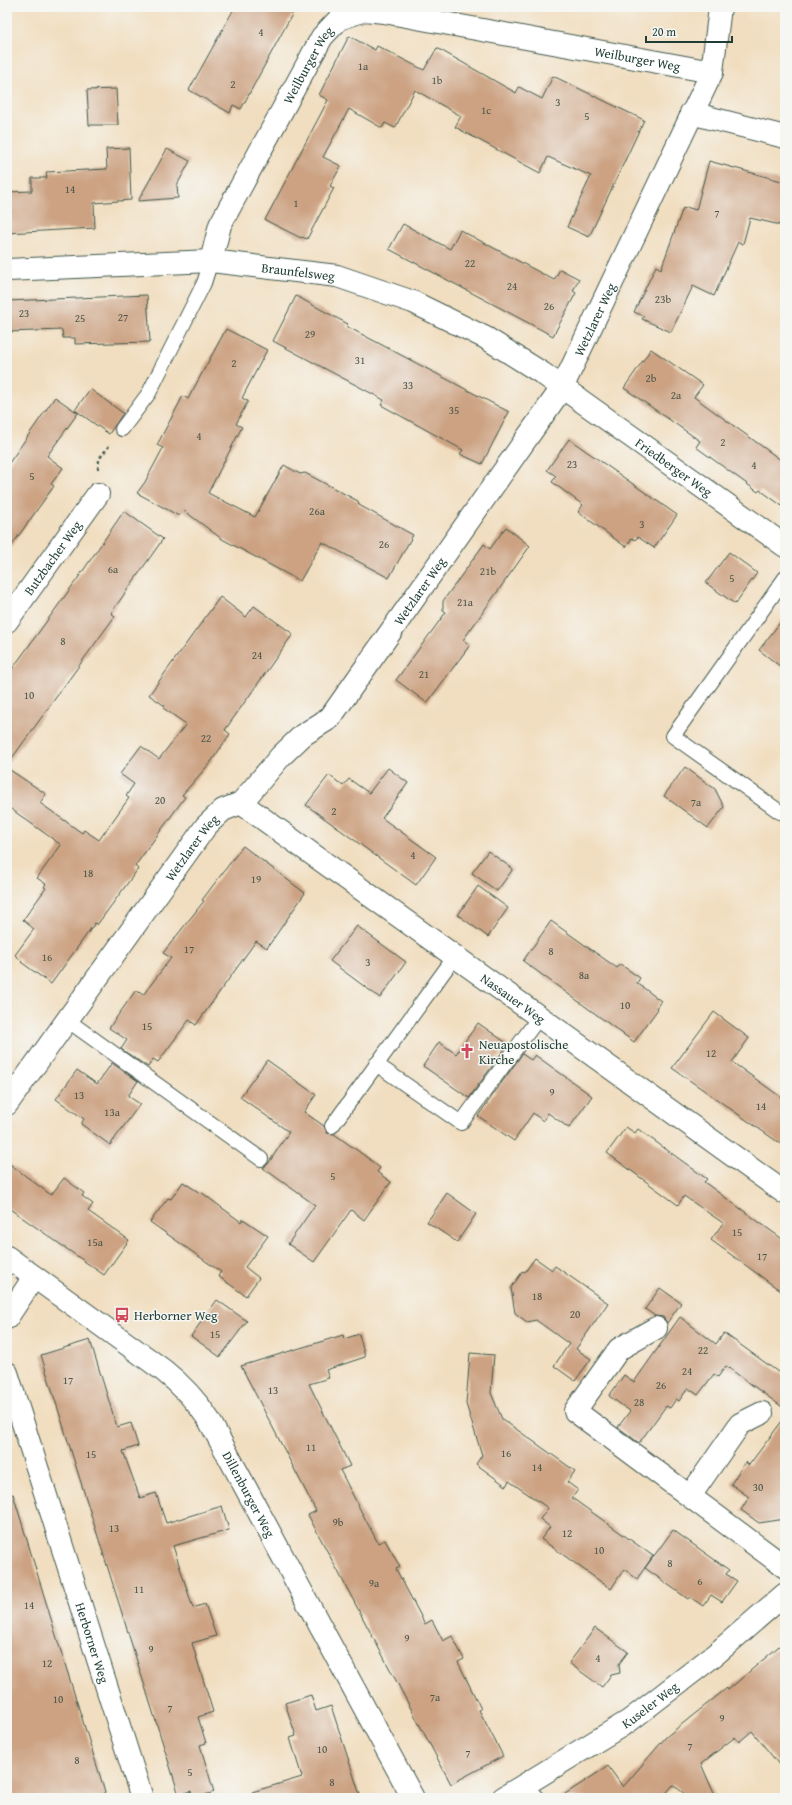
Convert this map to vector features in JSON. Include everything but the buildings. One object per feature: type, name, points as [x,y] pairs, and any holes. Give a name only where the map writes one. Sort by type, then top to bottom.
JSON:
[{"type":"street","name":"Wetzlarer Weg","points":[[7,1104],[206,826],[223,810],[241,802],[281,756],[303,735],[330,718],[562,388],[691,113],[712,72],[720,7]]},
{"type":"street","name":"Weilburger Weg","points":[[211,261],[220,226],[322,37],[339,20],[364,10],[384,12],[712,72]]},
{"type":"street","points":[[691,113],[785,137]]},
{"type":"street","name":"Braunfelsweg","points":[[7,270],[211,261],[337,276],[413,302],[486,338],[542,372],[562,388]]},
{"type":"street","name":"Friedberger Weg","points":[[562,388],[785,546]]},
{"type":"street","name":"Butzbacher Weg","points":[[7,621],[98,494]]},
{"type":"street","name":"Nassauer Weg","points":[[241,802],[456,955],[785,1193]]},
{"type":"street","name":"Dillenburger Weg","points":[[7,1257],[163,1370],[181,1384],[196,1401],[209,1420],[413,1798]]},
{"type":"street","points":[[7,1318],[34,1277]]},
{"type":"street","points":[[656,1328],[619,1349],[575,1411],[785,1567]]},
{"type":"street","name":"Herborner Weg","points":[[7,1373],[142,1798]]},
{"type":"street","points":[[690,1496],[740,1424],[762,1413]]},
{"type":"street","name":"Kuseler Weg","points":[[503,1798],[530,1792],[629,1720],[717,1653],[785,1594]]},
{"type":"lane","points":[[122,429],[149,393],[204,283],[211,261]]},
{"type":"lane","points":[[780,812],[673,736],[785,578]]},
{"type":"lane","points":[[332,1126],[456,955]]},
{"type":"lane","points":[[376,1064],[460,1123],[540,1016]]},
{"type":"lane","points":[[67,1020],[260,1159]]},
{"type":"place","name":"Neuapostolische Kirche","points":[[467,1051]]},
{"type":"place","name":"Herborner Weg","points":[[122,1315]]}]
